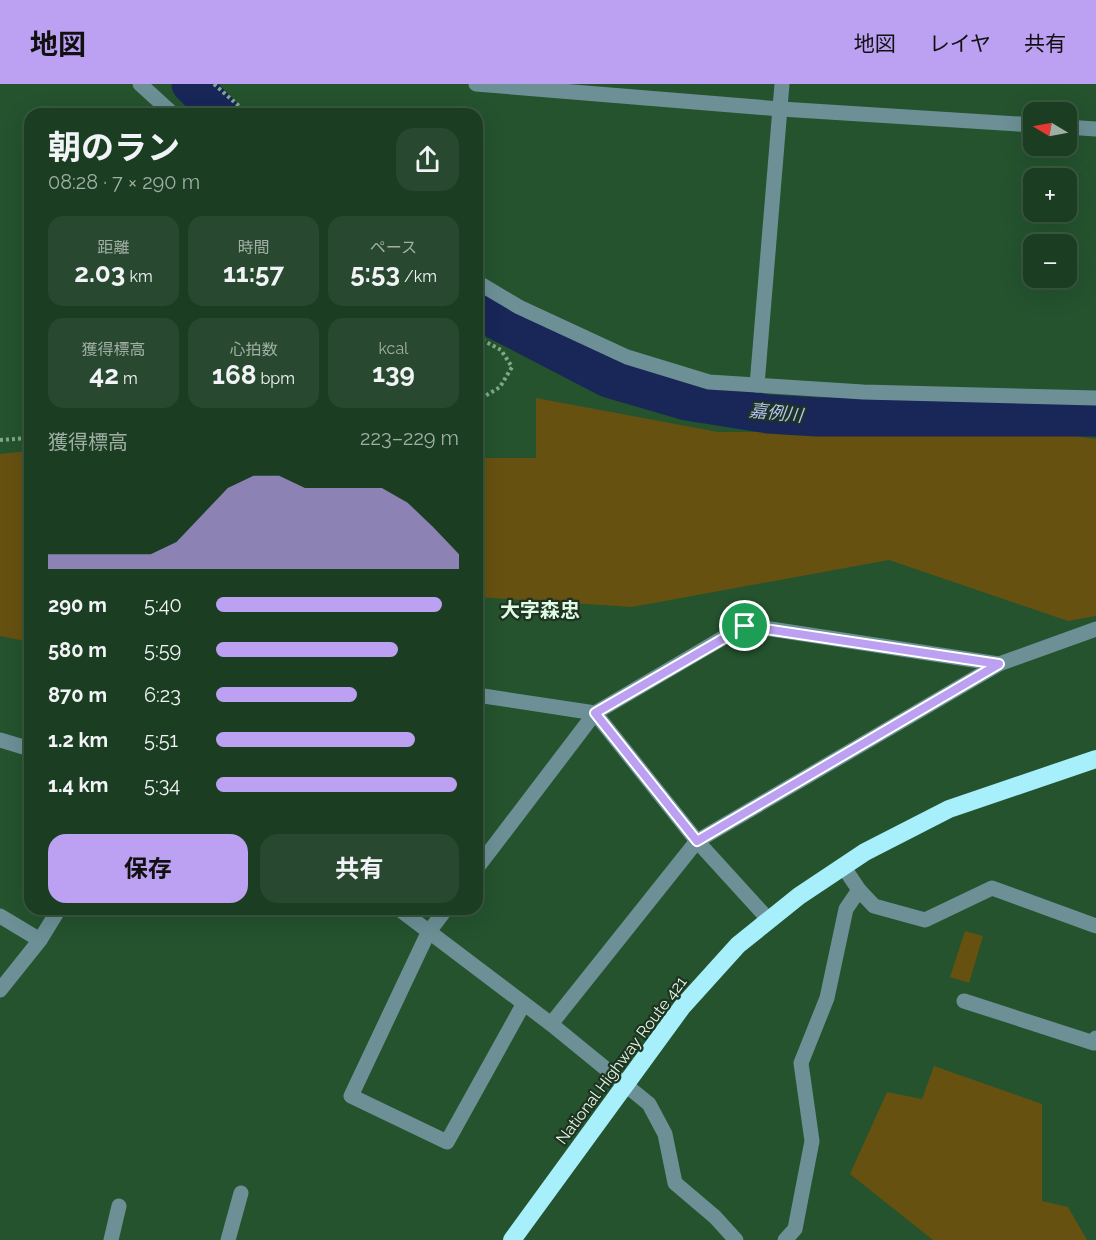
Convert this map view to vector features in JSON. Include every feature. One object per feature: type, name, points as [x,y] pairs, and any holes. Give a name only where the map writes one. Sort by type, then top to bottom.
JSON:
[{"type":"highway","name":"National Highway Route 421","points":[[512,1240],[682,1007],[738,945],[769,920],[865,852],[949,809],[1096,759]]},
{"type":"street","points":[[140,84],[166,108]]},
{"type":"street","points":[[476,84],[781,109],[1023,124]]},
{"type":"street","points":[[757,386],[782,84]]},
{"type":"street","points":[[1077,128],[1096,129]]},
{"type":"street","points":[[483,286],[519,308],[627,357],[709,382],[862,392],[1096,398]]},
{"type":"street","points":[[483,860],[595,713],[745,626],[999,664]]},
{"type":"street","points":[[551,1024],[697,841],[999,664],[1096,629]]},
{"type":"street","points":[[483,695],[595,713],[697,841],[769,920]]},
{"type":"street","points":[[0,740],[24,747]]},
{"type":"street","points":[[843,866],[859,890],[874,906],[888,912],[925,920],[992,888],[1096,926]]},
{"type":"street","points":[[785,1240],[795,1228],[812,1141],[801,1063],[827,998],[846,909],[859,890]]},
{"type":"street","points":[[0,915],[40,940]]},
{"type":"street","points":[[0,990],[40,940],[55,915]]},
{"type":"street","points":[[406,915],[551,1024],[649,1104],[665,1134],[675,1183],[715,1217],[736,1240]]},
{"type":"street","points":[[442,915],[428,933],[351,1096],[447,1142],[524,1005]]},
{"type":"street","points":[[964,1001],[1095,1042]]},
{"type":"street","points":[[228,1240],[241,1193]]},
{"type":"street","points":[[111,1240],[120,1206]]},
{"type":"path","points":[[214,84],[241,108]]},
{"type":"path","points":[[483,341],[501,350],[512,367],[500,387],[483,397]]},
{"type":"path","points":[[0,440],[24,438]]},
{"type":"shaded area","points":[[536,398],[718,432],[1045,432],[1096,439],[1096,616],[1068,621],[889,560],[632,607],[483,597],[483,458],[536,458]]},
{"type":"shaded area","points":[[24,452],[24,641],[0,636],[0,454]]},
{"type":"shaded area","points":[[965,931],[983,936],[969,983],[950,977]]},
{"type":"shaded area","points":[[934,1066],[1042,1104],[1042,1201],[1068,1207],[1087,1240],[933,1240],[850,1174],[887,1092],[922,1099]]},
{"type":"waterway","name":"嘉例川","points":[[191,84],[215,108]]},
{"type":"waterway","name":"嘉例川","points":[[483,313],[608,378],[687,401],[768,414],[817,417],[1096,417]]},
{"type":"district","name":"大字森忠","points":[[540,610]]},
{"type":"route","points":[[745,626],[999,664],[697,841],[595,713],[745,626]]}]
